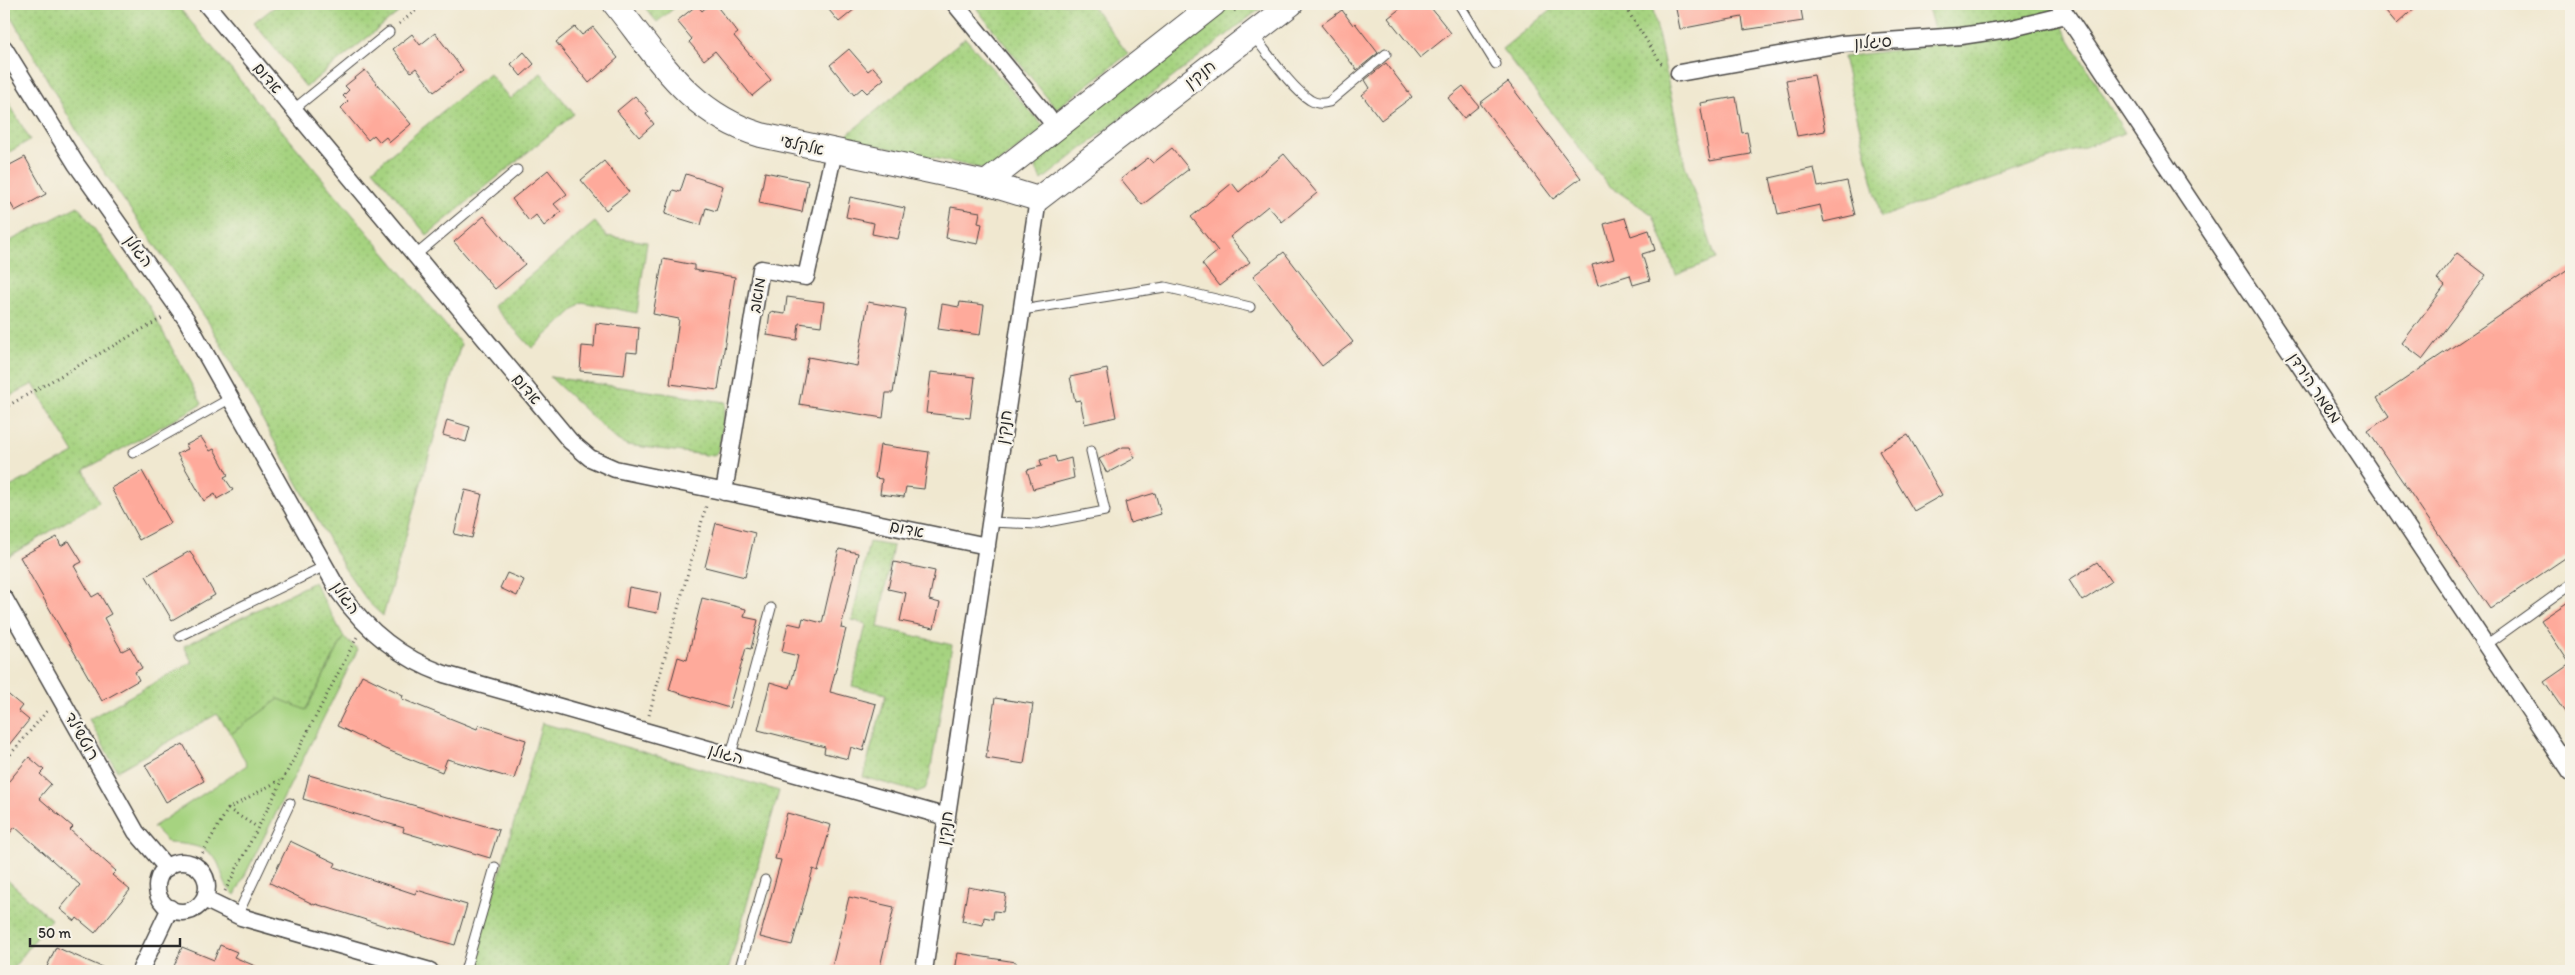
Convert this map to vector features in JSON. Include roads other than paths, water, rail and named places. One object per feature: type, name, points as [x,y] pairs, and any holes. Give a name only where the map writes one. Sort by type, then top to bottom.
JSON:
[{"type":"street","name":"אדום","points":[[206,4],[580,450],[610,468],[987,546]]},
{"type":"street","name":"אלקלעי","points":[[615,4],[678,82],[713,115],[749,132],[834,152],[986,183],[1038,199]]},
{"type":"street","points":[[955,4],[1056,128]]},
{"type":"street","points":[[986,183],[1214,4]]},
{"type":"street","name":"חנקין","points":[[924,971],[1038,199],[1291,4]]},
{"type":"street","name":"סיגלון","points":[[1679,73],[1841,44],[1960,36],[2008,29],[2063,9]]},
{"type":"street","name":"משמר הירדן","points":[[2063,9],[2571,773]]},
{"type":"street","name":"הגולן","points":[[4,48],[76,164],[179,308],[344,598],[364,624],[394,649],[431,669],[947,817]]},
{"type":"street","name":"מואב","points":[[718,490],[761,269],[806,276],[834,152]]},
{"type":"street","name":"רוטשילד","points":[[4,598],[139,836],[167,868]]},
{"type":"street","points":[[211,903],[202,872],[195,866],[177,863],[167,868],[160,878],[158,889],[161,900],[170,908],[180,912],[211,903],[237,916],[430,971]]},
{"type":"street","points":[[140,971],[170,908]]},
{"type":"lane","points":[[1459,4],[1496,64]]},
{"type":"lane","points":[[294,109],[389,32]]},
{"type":"lane","points":[[1252,34],[1300,91],[1310,100],[1320,104],[1329,102],[1386,54]]},
{"type":"lane","points":[[416,256],[517,170]]},
{"type":"lane","points":[[1022,310],[1165,287],[1250,307]]},
{"type":"lane","points":[[133,453],[231,398]]},
{"type":"lane","points":[[990,522],[1037,524],[1106,511],[1091,451]]},
{"type":"lane","points":[[180,636],[325,566]]},
{"type":"lane","points":[[2486,645],[2571,584]]},
{"type":"lane","points":[[731,755],[771,608]]},
{"type":"lane","points":[[237,916],[290,803]]},
{"type":"lane","points":[[465,971],[495,867]]},
{"type":"lane","points":[[739,971],[765,880]]}]
